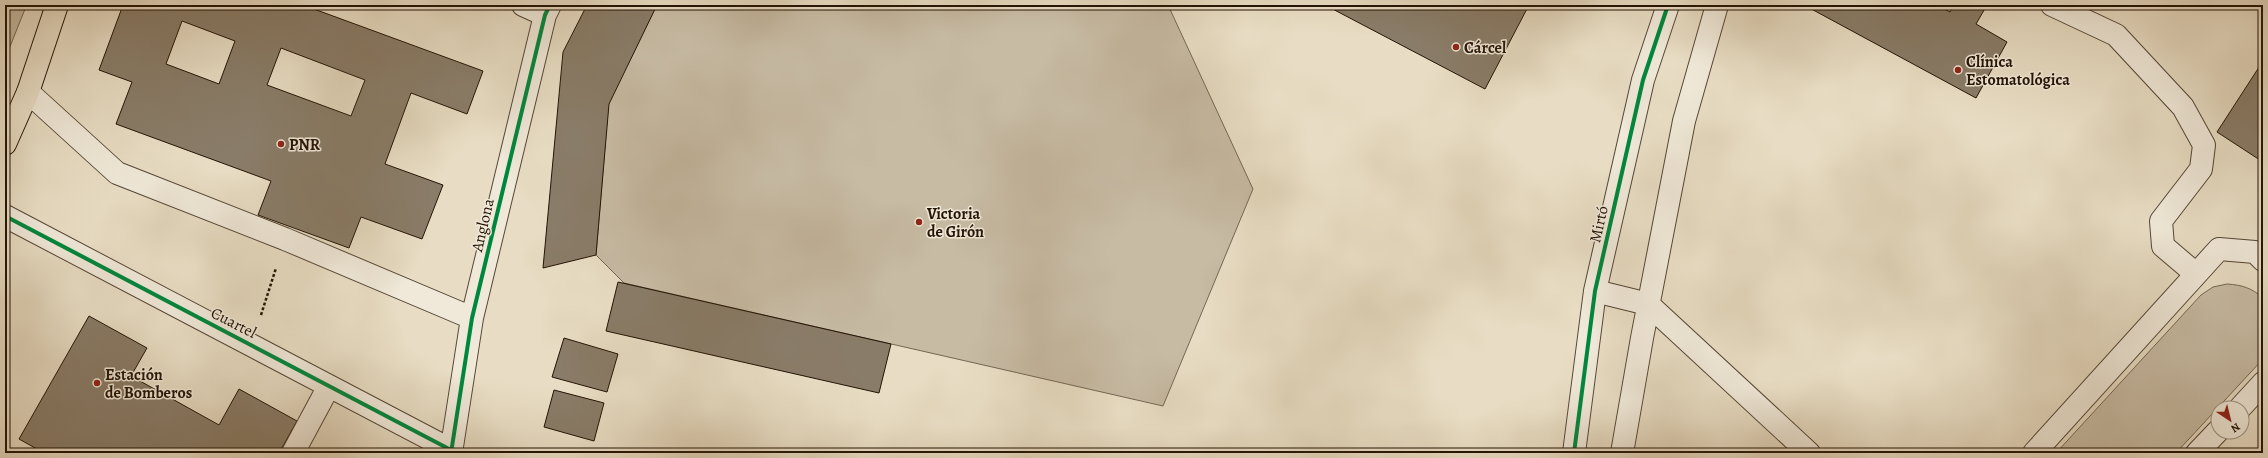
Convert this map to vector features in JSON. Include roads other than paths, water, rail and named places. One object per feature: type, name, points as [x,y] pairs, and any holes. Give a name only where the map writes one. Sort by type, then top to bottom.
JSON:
[{"type":"main road","points":[[5,144],[28,92],[57,5]]},
{"type":"street","points":[[523,5],[547,10]]},
{"type":"street","name":"Mirtó","points":[[1574,453],[1595,291],[1643,80],[1668,5]]},
{"type":"street","points":[[1622,453],[1648,304],[1684,121],[1717,5]]},
{"type":"street","points":[[2052,5],[2116,35],[2184,107],[2204,145],[2202,169],[2161,221],[2163,246],[2196,274]]},
{"type":"street","name":"Anglona","points":[[451,451],[472,318],[547,10]]},
{"type":"street","points":[[28,92],[118,173],[285,239],[472,318]]},
{"type":"street","name":"Cuartel","points":[[5,216],[251,344],[451,451]]},
{"type":"street","points":[[2034,453],[2219,249],[2255,252],[2263,260]]},
{"type":"street","points":[[1595,291],[1648,304],[1809,453]]},
{"type":"street","points":[[2247,400],[2263,383]]},
{"type":"street","points":[[293,453],[329,386]]},
{"type":"street","points":[[2197,453],[2210,439]]},
{"type":"place","name":"Cárcel","points":[[1456,47]]},
{"type":"place","name":"Clínica Estomatológica","points":[[1958,70]]},
{"type":"place","name":"PNR","points":[[281,144]]},
{"type":"place","name":"Victoria de Girón","points":[[919,222]]},
{"type":"place","name":"Estación de Bomberos","points":[[97,383]]}]
